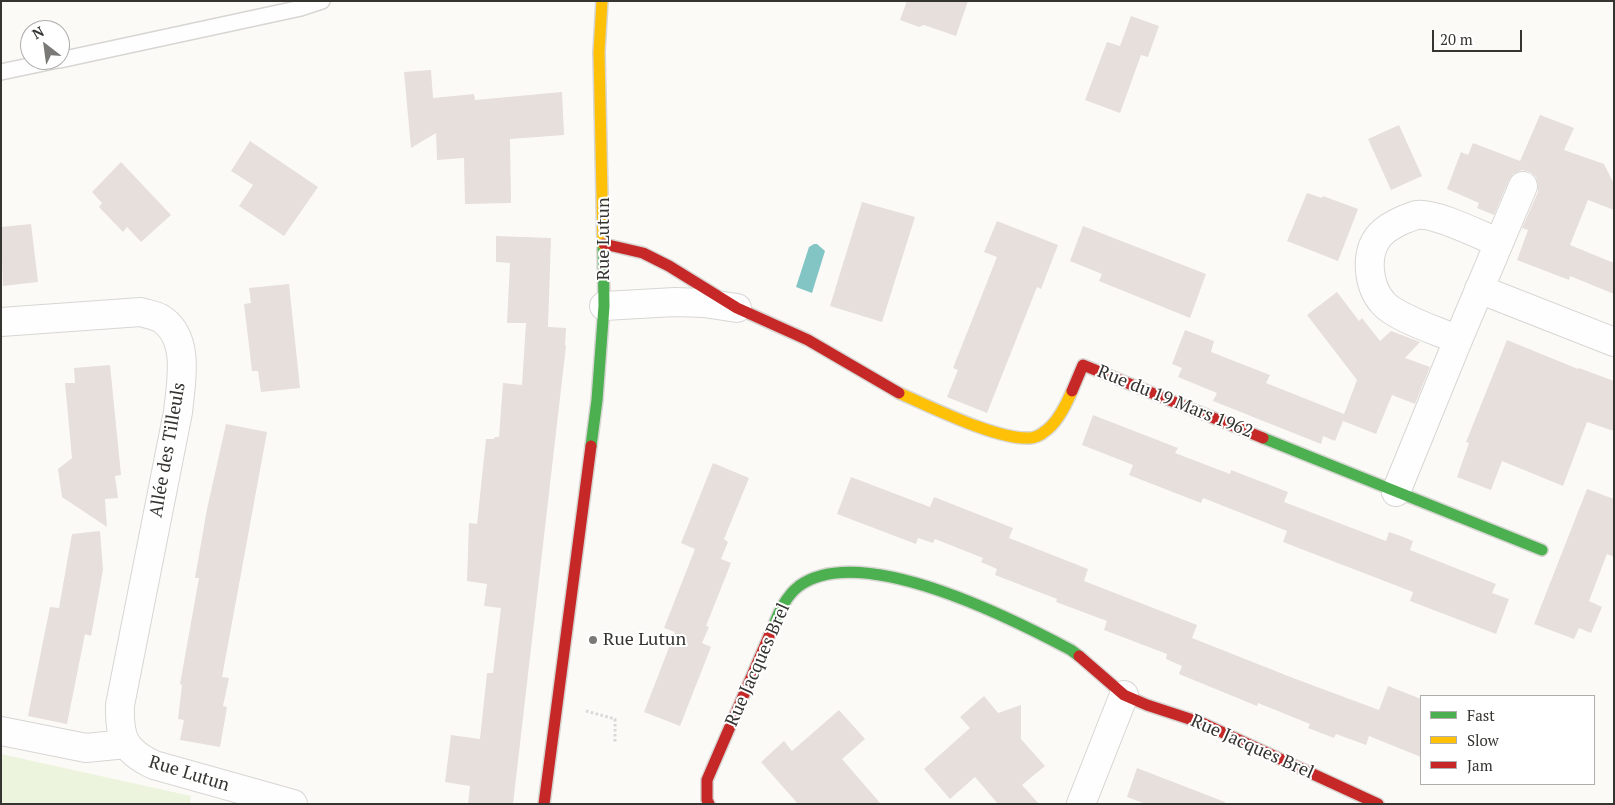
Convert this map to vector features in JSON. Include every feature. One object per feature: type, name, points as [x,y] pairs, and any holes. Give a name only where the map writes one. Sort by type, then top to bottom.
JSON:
[{"type":"street","name":"Rue Lutun","points":[[544,804],[597,400],[604,306],[599,52],[602,1]]},
{"type":"street","points":[[1396,492],[1523,186]]},
{"type":"street","points":[[1458,340],[1400,315],[1383,303],[1372,286],[1369,270],[1371,253],[1379,236],[1396,223],[1417,215],[1436,217],[1499,243]]},
{"type":"street","name":"Rue du 19 Mars 1962","points":[[604,244],[643,253],[669,266],[737,308],[808,340],[891,389],[944,413],[989,430],[1012,436],[1031,438],[1045,432],[1056,420],[1068,401],[1083,365],[1542,550]]},
{"type":"street","points":[[1479,289],[1614,342]]},
{"type":"street","name":"Rue du 19 Mars 1962","points":[[604,306],[675,302],[704,303],[737,308]]},
{"type":"street","name":"Allée des Tilleuls","points":[[1,322],[141,312],[160,318],[171,329],[180,347],[182,366],[178,412],[120,705],[120,725],[126,744]]},
{"type":"street","name":"Rue Jacques Brel","points":[[709,804],[707,800],[708,780],[780,610],[789,596],[800,585],[818,577],[835,573],[882,576],[919,585],[994,611],[1070,650],[1082,658],[1124,695],[1147,706],[1202,723],[1378,804]]},
{"type":"street","points":[[1081,804],[1124,695]]},
{"type":"street","points":[[1,731],[86,748],[126,744]]},
{"type":"street","name":"Rue Lutun","points":[[126,744],[138,758],[154,765],[292,804]]},
{"type":"lane","points":[[70,58],[301,8],[322,1]]},
{"type":"lane","points":[[1,72],[20,68]]},
{"type":"path","points":[[557,706],[615,719],[615,743]]},
{"type":"green space","points":[[1,754],[191,796],[190,804],[1,804]]},
{"type":"water","points":[[817,244],[825,251],[812,293],[796,287],[809,247]]},
{"type":"building","points":[[907,1],[968,1],[956,36],[924,25],[919,27],[900,20]]},
{"type":"building","points":[[1131,16],[1159,26],[1148,57],[1141,55],[1120,113],[1085,100],[1107,42],[1120,46]]},
{"type":"building","points":[[431,70],[433,98],[474,94],[475,100],[562,92],[564,135],[510,139],[511,203],[465,204],[464,158],[437,160],[436,133],[411,148],[404,72]]},
{"type":"building","points":[[1540,115],[1574,128],[1564,150],[1604,164],[1614,184],[1614,210],[1588,200],[1570,245],[1614,263],[1614,294],[1570,276],[1569,280],[1517,260],[1528,230],[1522,228],[1538,192],[1536,177],[1530,172],[1522,170],[1513,174],[1494,215],[1477,208],[1479,203],[1447,189],[1461,152],[1468,155],[1473,143],[1520,161]]},
{"type":"building","points":[[1399,125],[1422,176],[1391,190],[1368,139]]},
{"type":"building","points":[[250,141],[318,187],[284,236],[239,206],[253,185],[231,171]]},
{"type":"building","points":[[121,162],[171,215],[141,242],[127,227],[123,232],[99,207],[102,203],[92,192]]},
{"type":"building","points":[[1307,193],[1322,198],[1323,196],[1358,209],[1338,261],[1287,241]]},
{"type":"building","points":[[862,202],[915,217],[882,322],[830,306]]},
{"type":"building","points":[[997,221],[1058,245],[1041,289],[1037,287],[987,413],[947,397],[958,370],[953,368],[997,257],[984,252]]},
{"type":"building","points":[[31,224],[38,282],[3,286],[1,227]]},
{"type":"building","points":[[1083,226],[1206,274],[1190,318],[1099,281],[1102,274],[1070,261]]},
{"type":"building","points":[[496,236],[551,238],[548,327],[566,328],[566,346],[513,804],[468,804],[470,786],[445,782],[451,735],[480,739],[487,673],[493,673],[501,608],[484,606],[487,584],[467,581],[469,523],[477,524],[486,439],[499,437],[503,383],[522,385],[526,323],[507,323],[510,263],[496,262]]},
{"type":"building","points":[[289,284],[300,388],[261,392],[258,371],[252,371],[244,304],[251,303],[249,288]]},
{"type":"building","points":[[1337,292],[1359,321],[1362,318],[1380,341],[1391,331],[1420,342],[1405,358],[1430,367],[1415,404],[1392,395],[1376,434],[1343,421],[1335,441],[1323,436],[1321,444],[1213,401],[1217,393],[1178,377],[1182,368],[1172,364],[1185,330],[1214,341],[1211,352],[1270,375],[1266,383],[1344,414],[1357,380],[1307,315]]},
{"type":"building","points":[[1507,340],[1578,369],[1614,381],[1614,431],[1587,422],[1563,486],[1502,461],[1491,490],[1457,477],[1469,443],[1466,442]]},
{"type":"building","points":[[110,365],[121,475],[115,476],[118,498],[105,499],[107,527],[62,497],[58,469],[72,458],[65,383],[75,383],[74,368]]},
{"type":"building","points":[[1093,415],[1178,448],[1175,453],[1230,474],[1231,470],[1288,492],[1284,502],[1386,541],[1389,532],[1413,541],[1410,550],[1496,584],[1492,593],[1509,599],[1496,634],[1410,601],[1413,592],[1283,542],[1287,531],[1203,498],[1201,503],[1129,475],[1133,465],[1082,445]]},
{"type":"building","points":[[226,424],[267,432],[222,677],[229,678],[223,706],[227,707],[220,747],[180,740],[184,720],[178,719],[182,685],[180,684],[199,578],[195,578],[207,509]]},
{"type":"building","points":[[713,463],[749,478],[724,539],[728,542],[721,559],[731,563],[706,626],[709,627],[702,643],[711,647],[680,726],[644,712],[675,632],[664,628],[695,549],[681,543]]},
{"type":"building","points":[[851,477],[930,507],[934,497],[1013,528],[1009,538],[1088,569],[1084,581],[1197,625],[1192,638],[1379,710],[1388,686],[1420,699],[1420,757],[1369,736],[1366,745],[1336,734],[1334,738],[1308,728],[1310,724],[1258,703],[1257,706],[1179,674],[1182,666],[1166,659],[1167,654],[1104,630],[1107,621],[1056,602],[1057,599],[995,575],[997,569],[981,562],[983,558],[935,539],[933,543],[918,538],[916,544],[837,514]]},
{"type":"building","points":[[1587,489],[1614,499],[1614,557],[1607,554],[1589,601],[1602,607],[1591,633],[1579,628],[1574,639],[1534,624]]},
{"type":"building","points":[[100,531],[103,570],[91,636],[85,634],[67,724],[28,716],[50,607],[59,608],[72,534]]},
{"type":"building","points":[[984,696],[998,713],[1021,705],[1021,739],[1045,766],[1022,785],[1039,804],[998,804],[975,777],[950,799],[924,769],[970,728],[960,717]]},
{"type":"building","points":[[839,710],[865,739],[842,759],[881,804],[798,804],[761,762],[784,741],[792,751]]},
{"type":"building","points":[[1137,768],[1225,802],[1225,804],[1146,804],[1127,797]]},
{"type":"traffic: fast","points":[[591,446],[597,400],[604,306],[603,244]]},
{"type":"traffic: fast","points":[[1263,438],[1542,550]]},
{"type":"traffic: fast","points":[[773,627],[780,610],[799,586],[826,575],[860,573],[897,578],[976,604],[1071,650],[1079,656]]},
{"type":"traffic: slow","points":[[602,1],[599,52],[603,244]]},
{"type":"traffic: slow","points":[[899,393],[982,428],[1000,434],[1030,438],[1049,429],[1064,408],[1072,391]]},
{"type":"traffic: jam","points":[[604,244],[643,253],[669,266],[737,308],[808,340],[899,393]]},
{"type":"traffic: jam","points":[[1072,391],[1083,365],[1263,438]]},
{"type":"traffic: jam","points":[[544,804],[591,446]]},
{"type":"traffic: jam","points":[[709,804],[707,800],[707,780],[773,627]]},
{"type":"traffic: jam","points":[[1079,656],[1124,695],[1147,705],[1202,723],[1378,804]]},
{"type":"place","name":"Rue Lutun","points":[[593,640]]}]
